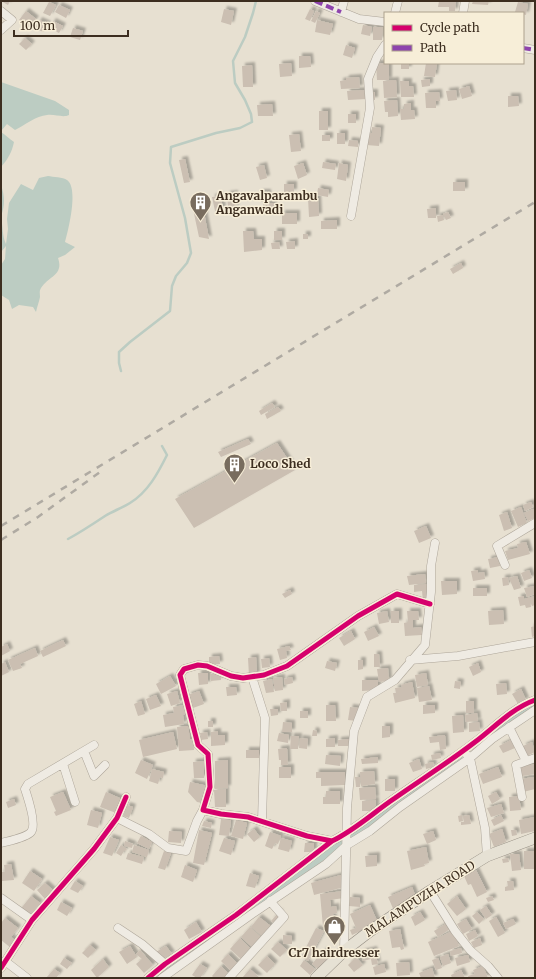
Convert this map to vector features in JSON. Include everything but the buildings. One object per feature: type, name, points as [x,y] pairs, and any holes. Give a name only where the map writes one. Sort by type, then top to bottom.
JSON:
[{"type":"main road","name":"MALAMPUZHA ROAD","points":[[316,978],[344,952],[370,932],[430,891],[487,856],[535,838]]},
{"type":"street","points":[[315,1],[359,19],[384,22]]},
{"type":"street","points":[[342,12],[344,1]]},
{"type":"street","points":[[395,12],[398,1]]},
{"type":"street","points":[[463,12],[465,1]]},
{"type":"street","points":[[1,11],[12,20],[1,30]]},
{"type":"street","points":[[351,216],[370,108],[368,79],[377,57],[384,47]]},
{"type":"street","points":[[524,48],[535,50]]},
{"type":"street","points":[[505,565],[497,546],[535,523]]},
{"type":"street","points":[[344,952],[347,845],[346,808],[354,731],[367,697],[395,680],[410,660],[425,644],[435,543]]},
{"type":"street","points":[[117,818],[149,834],[168,848],[186,851],[197,821],[203,810],[210,787],[208,754],[198,745],[180,675],[184,669],[198,665],[207,666],[231,676],[243,678],[264,675],[287,666],[358,616],[397,594],[430,604]]},
{"type":"street","points":[[410,660],[458,656],[535,642]]},
{"type":"street","points":[[252,677],[265,718],[262,822]]},
{"type":"street","points":[[148,978],[165,964],[236,915],[332,841],[346,834],[394,798],[464,750],[490,730],[506,715],[535,700]]},
{"type":"street","points":[[162,978],[270,901],[326,864],[347,845],[370,831],[400,807],[470,758],[492,739],[535,710]]},
{"type":"street","points":[[509,727],[526,761]]},
{"type":"street","points":[[1,843],[20,838],[31,833],[34,826],[25,789],[28,784],[94,745]]},
{"type":"street","points":[[464,750],[470,758],[485,828],[487,856]]},
{"type":"street","points":[[84,751],[94,776],[105,765]]},
{"type":"street","points":[[522,797],[516,765],[535,758]]},
{"type":"street","points":[[63,764],[74,802]]},
{"type":"street","points":[[26,978],[3,965],[32,920],[94,849],[117,818],[126,797]]},
{"type":"street","points":[[203,810],[248,817],[307,836],[332,841]]},
{"type":"street","points":[[430,891],[470,950],[488,966],[498,978]]},
{"type":"street","points":[[1,898],[32,920]]},
{"type":"street","points":[[229,978],[284,917],[270,901]]},
{"type":"street","points":[[118,928],[142,944],[165,964]]},
{"type":"shaded area","points":[[1,82],[55,101],[69,110],[69,115],[43,116],[15,130],[7,124],[1,131]]},
{"type":"shaded area","points":[[1,132],[14,142],[6,161],[1,167]]},
{"type":"shaded area","points":[[48,176],[65,179],[70,185],[72,192],[72,210],[65,242],[75,247],[65,255],[58,258],[59,268],[57,272],[40,289],[40,297],[36,312],[33,307],[19,305],[12,309],[9,300],[1,295],[1,265],[5,259],[6,246],[1,252],[1,217],[6,244],[9,203],[21,184],[33,190],[39,178]]},
{"type":"shaded area","points":[[1,185],[4,201],[1,216]]},
{"type":"waterway","points":[[121,371],[119,352],[170,311],[172,286],[176,276],[187,263],[191,253],[185,218],[170,163],[171,147],[216,133],[240,128],[252,122],[251,114],[245,100],[235,83],[233,61],[245,37],[256,1]]},
{"type":"waterway","points":[[68,539],[108,514],[136,499],[147,488],[167,455],[162,446]]},
{"type":"waterway","points":[[490,734],[517,715],[535,705]]},
{"type":"waterway","points":[[225,929],[271,893],[356,834],[462,756]]},
{"type":"waterway","points":[[156,978],[207,941]]},
{"type":"railway","points":[[1,526],[535,202]]},
{"type":"railway","points":[[1,540],[38,517],[100,472]]},
{"type":"marked path","points":[[315,1],[341,12]]},
{"type":"marked path","points":[[524,48],[535,50]]},
{"type":"cycle path","points":[[332,841],[307,836],[248,817],[203,810],[210,787],[208,754],[198,745],[180,675],[184,669],[198,665],[207,666],[231,676],[243,678],[264,675],[287,666],[358,616],[397,594],[430,604]]},
{"type":"cycle path","points":[[148,978],[165,964],[236,915],[332,841],[357,826],[387,803],[455,757],[518,708],[535,700]]},
{"type":"cycle path","points":[[1,968],[32,920],[94,849],[117,818],[126,797]]},
{"type":"place","name":"Angavalparambu Anganwadi","points":[[201,222]]},
{"type":"place","name":"Loco Shed","points":[[235,484]]},
{"type":"place","name":"Cr7 hairdresser","points":[[334,946]]}]
